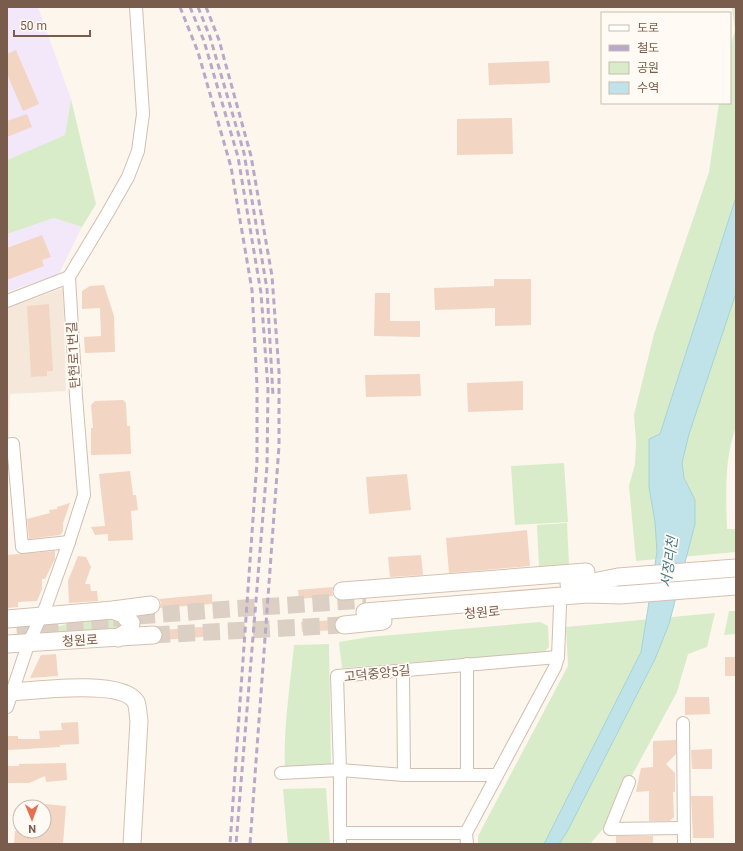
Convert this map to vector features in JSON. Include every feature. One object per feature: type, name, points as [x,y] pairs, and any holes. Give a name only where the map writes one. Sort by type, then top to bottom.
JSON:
[{"type":"main road","name":"청원로","points":[[344,625],[364,606],[588,572],[618,576],[736,568]]},
{"type":"main road","name":"청원로","points":[[364,606],[587,594],[620,595],[736,586]]},
{"type":"main road","name":"청원로","points":[[342,591],[364,606],[560,606],[587,603],[620,595]]},
{"type":"main road","name":"청원로","points":[[7,619],[113,610],[150,605]]},
{"type":"main road","points":[[113,610],[123,614],[131,623],[129,631],[118,638]]},
{"type":"main road","name":"청원로","points":[[7,644],[153,636]]},
{"type":"main road","points":[[10,699],[87,688],[106,689],[126,694],[136,702],[140,721],[132,844]]},
{"type":"street","points":[[7,301],[69,277],[128,177],[138,150],[142,114],[136,7]]},
{"type":"street","name":"탄현로1번길","points":[[10,699],[29,642],[41,616],[69,542],[84,495],[69,277]]},
{"type":"street","points":[[10,444],[22,547],[69,542]]},
{"type":"street","points":[[340,838],[467,838],[497,775],[554,667],[558,657],[560,606]]},
{"type":"street","name":"고덕중앙5길","points":[[340,838],[340,770],[337,676],[558,657]]},
{"type":"street","points":[[467,664],[467,775]]},
{"type":"street","points":[[403,670],[404,775]]},
{"type":"street","points":[[683,723],[684,844]]},
{"type":"street","points":[[281,773],[340,770],[404,775],[497,775]]},
{"type":"street","points":[[629,782],[610,829],[684,828]]},
{"type":"shaded area","points":[[7,7],[38,7],[71,99],[65,135],[7,160]]},
{"type":"shaded area","points":[[54,218],[82,227],[59,274],[7,292],[7,234]]},
{"type":"shaded area","points":[[63,288],[66,391],[10,394],[9,439],[7,439],[7,308]]},
{"type":"green space","points":[[732,7],[736,7],[736,427],[729,452],[726,503],[727,529],[736,529],[736,552],[636,561],[629,486],[635,464],[636,442],[634,415],[654,334],[709,172],[719,104],[731,104],[731,44],[735,30]]},
{"type":"green space","points":[[71,99],[96,204],[82,227],[54,218],[7,234],[7,160],[65,135]]},
{"type":"green space","points":[[564,463],[568,522],[515,525],[511,466]]},
{"type":"green space","points":[[567,523],[569,565],[539,567],[537,525]]},
{"type":"green space","points":[[729,611],[736,611],[736,634],[724,635]]},
{"type":"green space","points":[[715,613],[707,647],[688,654],[677,692],[603,829],[590,844],[478,844],[478,836],[568,666],[566,627]]},
{"type":"green space","points":[[118,618],[123,623],[119,630],[48,635],[53,628],[84,619]]},
{"type":"green space","points":[[540,622],[548,626],[549,647],[544,652],[342,668],[339,642],[369,637]]},
{"type":"green space","points":[[329,644],[331,764],[323,772],[285,771],[286,724],[294,645]]},
{"type":"green space","points":[[326,788],[330,844],[288,844],[283,789]]},
{"type":"water","name":"서정리천","points":[[736,197],[736,293],[689,434],[682,463],[684,478],[695,500],[695,524],[669,624],[655,659],[567,832],[559,844],[544,844],[641,652],[657,552],[655,522],[649,487],[649,439],[660,434]]},
{"type":"building","points":[[16,50],[39,104],[23,111],[7,74],[7,54]]},
{"type":"building","points":[[549,61],[550,83],[489,85],[488,63]]},
{"type":"building","points":[[27,114],[32,127],[7,137],[7,121]]},
{"type":"building","points":[[512,118],[513,154],[457,155],[457,119]]},
{"type":"building","points":[[42,235],[51,257],[42,260],[44,266],[7,280],[7,248]]},
{"type":"building","points":[[494,279],[531,279],[531,325],[495,326],[495,308],[435,310],[434,288],[494,286]]},
{"type":"building","points":[[104,285],[114,316],[115,352],[85,353],[84,337],[101,336],[100,308],[82,309],[82,291],[90,286]]},
{"type":"building","points":[[375,293],[390,293],[390,321],[420,321],[420,337],[374,336]]},
{"type":"building","points":[[49,304],[53,371],[47,371],[47,376],[31,377],[27,306]]},
{"type":"building","points":[[420,374],[421,396],[366,397],[365,375]]},
{"type":"building","points":[[523,381],[523,410],[468,412],[467,383]]},
{"type":"building","points":[[123,400],[126,403],[127,426],[130,426],[131,454],[91,455],[91,428],[93,428],[91,405],[95,401]]},
{"type":"building","points":[[130,471],[133,495],[136,495],[138,510],[131,511],[133,540],[108,541],[108,534],[95,535],[91,527],[105,526],[99,474]]},
{"type":"building","points":[[407,474],[411,510],[369,514],[366,477]]},
{"type":"building","points":[[70,503],[63,523],[63,531],[60,535],[29,539],[27,519],[50,513],[49,510],[57,509],[57,507]]},
{"type":"building","points":[[527,530],[530,566],[449,573],[446,538]]},
{"type":"building","points":[[55,551],[55,559],[45,579],[42,579],[42,589],[37,601],[18,602],[18,607],[7,608],[7,555]]},
{"type":"building","points":[[421,555],[423,575],[390,577],[388,557]]},
{"type":"building","points":[[78,556],[86,557],[91,567],[85,584],[90,584],[91,591],[97,591],[98,601],[69,603],[68,581]]},
{"type":"building","points":[[333,587],[333,596],[299,599],[298,590]]},
{"type":"building","points":[[212,594],[212,604],[160,608],[161,603],[159,599]]},
{"type":"building","points":[[335,620],[334,626],[336,630],[302,632],[301,622]]},
{"type":"building","points":[[214,626],[215,636],[162,640],[162,630]]},
{"type":"building","points":[[56,654],[58,676],[30,678],[41,655]]},
{"type":"building","points":[[725,657],[736,657],[736,676],[725,676]]},
{"type":"building","points":[[685,697],[709,697],[710,714],[685,715]]},
{"type":"building","points":[[78,722],[79,744],[60,745],[60,747],[8,750],[8,736],[18,736],[18,739],[40,739],[39,731],[62,730],[61,723]]},
{"type":"building","points":[[676,740],[676,754],[666,764],[675,773],[675,792],[673,792],[674,817],[670,821],[649,821],[649,791],[636,792],[641,768],[653,767],[653,741]]},
{"type":"building","points":[[712,749],[712,769],[692,769],[691,750]]},
{"type":"building","points":[[66,763],[67,780],[46,782],[45,776],[29,783],[7,783],[7,766],[19,766],[19,764]]},
{"type":"building","points":[[691,796],[713,796],[714,838],[693,838]]},
{"type":"building","points":[[52,805],[66,806],[63,844],[14,844],[14,839],[52,839]]},
{"type":"building","points":[[616,836],[653,836],[653,844],[616,844]]},
{"type":"tunnel","points":[[113,618],[366,600]]},
{"type":"tunnel","points":[[153,635],[344,625]]},
{"type":"tunnel","points":[[17,635],[130,626]]},
{"type":"railway","points":[[180,7],[198,52],[231,167],[252,290],[257,385],[257,462],[230,844]]},
{"type":"railway","points":[[190,7],[204,41],[238,157],[261,293],[268,389],[267,466],[236,844]]},
{"type":"railway","points":[[198,7],[210,37],[244,153],[267,289],[273,396]]},
{"type":"railway","points":[[206,7],[219,40],[251,156],[272,276],[279,372],[279,446],[250,844]]}]
